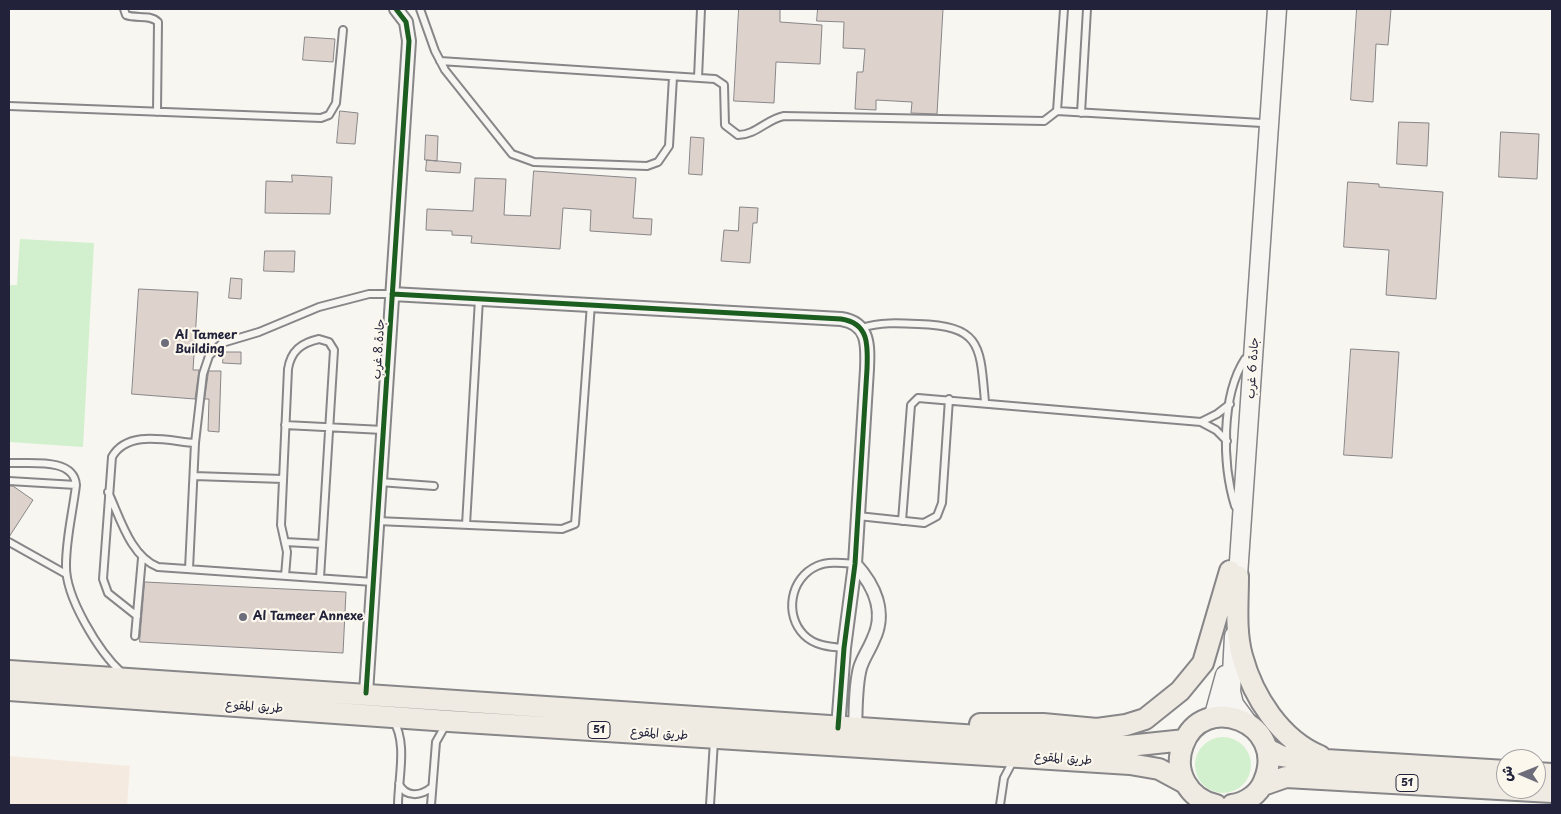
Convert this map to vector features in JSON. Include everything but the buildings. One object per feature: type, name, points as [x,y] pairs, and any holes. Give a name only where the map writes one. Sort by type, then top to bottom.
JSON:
[{"type":"main road","name":"جادة 6 غرب","points":[[1248,723],[1234,704],[1231,692],[1235,506],[1262,123],[1268,9]]},
{"type":"main road","name":"جادة 6 غرب","points":[[1207,719],[1214,715],[1224,686],[1271,120],[1277,9]]},
{"type":"main road","points":[[936,734],[954,727],[979,724],[1043,724],[1097,729],[1126,725],[1145,719],[1180,691],[1202,663],[1234,574]]},
{"type":"main road","points":[[1234,574],[1242,656],[1266,709],[1284,732],[1303,749],[1328,760]]},
{"type":"main road","name":"طريق المقوع","points":[[9,671],[1128,746],[1184,740]]},
{"type":"main road","name":"طريق المقوع","points":[[9,690],[449,721],[1130,764],[1159,769],[1193,795]]},
{"type":"main road","points":[[1193,795],[1180,769],[1180,754],[1184,740],[1192,730],[1207,719],[1224,716],[1248,723],[1263,739],[1267,749],[1268,767],[1263,785]]},
{"type":"main road","name":"51","points":[[1267,749],[1281,756],[1496,770]]},
{"type":"main road","name":"51","points":[[1240,804],[1263,785],[1286,776],[1552,792]]},
{"type":"main road","name":"51","points":[[1193,795],[1216,805]]},
{"type":"street","name":"جادة 8 غرب","points":[[366,694],[409,41],[406,22],[396,9]]},
{"type":"street","points":[[392,294],[841,319],[848,320],[861,328],[868,343],[868,351],[855,564],[844,648],[847,728]]},
{"type":"street","points":[[847,728],[862,661],[874,639],[879,612],[872,585],[855,564]]},
{"type":"lane","points":[[124,9],[126,15],[132,18],[152,18],[158,22],[157,112]]},
{"type":"lane","points":[[420,9],[440,61],[451,80],[507,149],[519,158],[541,163],[647,166],[658,162],[668,146],[673,77]]},
{"type":"lane","points":[[698,78],[701,9]]},
{"type":"lane","points":[[1057,111],[1064,9]]},
{"type":"lane","points":[[1081,113],[1087,9]]},
{"type":"lane","points":[[9,106],[321,118],[329,116],[336,103],[343,30]]},
{"type":"lane","points":[[440,61],[673,77],[715,78],[722,82],[724,89],[725,124],[738,135],[750,133],[773,119],[784,116],[1044,121],[1057,111],[1262,123]]},
{"type":"lane","points":[[189,569],[196,443],[205,364],[215,349],[222,343],[259,332],[335,302],[369,294],[392,294]]},
{"type":"lane","points":[[466,525],[479,298]]},
{"type":"lane","points":[[377,520],[562,530],[575,524],[577,519],[591,304]]},
{"type":"lane","points":[[861,328],[895,323],[948,326],[958,329],[971,340],[979,354],[985,402]]},
{"type":"lane","points":[[284,576],[285,542],[281,525],[285,425],[291,357],[298,347],[319,339],[329,342],[334,350],[320,578]]},
{"type":"lane","points":[[1235,506],[1228,480],[1227,442],[1234,378],[1245,358]]},
{"type":"lane","points":[[902,521],[912,403],[921,397],[1201,422],[1216,430],[1227,442]]},
{"type":"lane","points":[[858,516],[924,522],[931,520],[940,510],[948,399]]},
{"type":"lane","points":[[1201,422],[1230,404]]},
{"type":"lane","points":[[285,425],[383,430]]},
{"type":"lane","points":[[137,616],[108,592],[104,584],[108,492],[112,457],[122,444],[138,439],[196,443]]},
{"type":"lane","points":[[9,463],[65,467],[74,474],[76,485],[66,574],[70,591],[97,645],[107,658],[129,678]]},
{"type":"lane","points":[[194,476],[283,479]]},
{"type":"lane","points":[[9,481],[76,485]]},
{"type":"lane","points":[[379,482],[434,486]]},
{"type":"lane","points":[[108,492],[142,558],[135,636]]},
{"type":"lane","points":[[9,542],[66,574]]},
{"type":"lane","points":[[285,542],[322,544]]},
{"type":"lane","points":[[142,558],[158,567],[373,582]]},
{"type":"lane","points":[[844,648],[815,643],[804,635],[796,624],[792,611],[792,597],[797,584],[817,566],[830,563],[855,564]]},
{"type":"lane","points":[[391,717],[399,729],[401,742],[398,805]]},
{"type":"lane","points":[[431,805],[436,742],[440,731],[449,721]]},
{"type":"lane","points":[[710,805],[714,738]]},
{"type":"lane","points":[[1000,805],[1004,778],[1016,756]]},
{"type":"lane","points":[[398,780],[405,792],[414,795],[426,792],[432,787]]},
{"type":"shaded area","points":[[9,756],[130,766],[127,805],[9,805]]},
{"type":"green space","points":[[20,239],[94,243],[83,447],[9,442],[9,285],[17,285]]},
{"type":"green space","points":[[1217,737],[1229,737],[1239,741],[1247,749],[1251,765],[1247,781],[1239,789],[1229,793],[1217,793],[1207,789],[1199,781],[1195,771],[1195,759],[1199,749],[1207,741]]},
{"type":"cycle path","points":[[366,693],[409,41],[406,22],[396,9]]},
{"type":"cycle path","points":[[392,294],[841,319],[857,325],[862,330],[867,344],[867,369],[855,564],[844,648],[838,728]]},
{"type":"place","name":"Al Tameer Building","points":[[165,343]]},
{"type":"place","name":"Al Tameer Annexe","points":[[243,617]]}]
